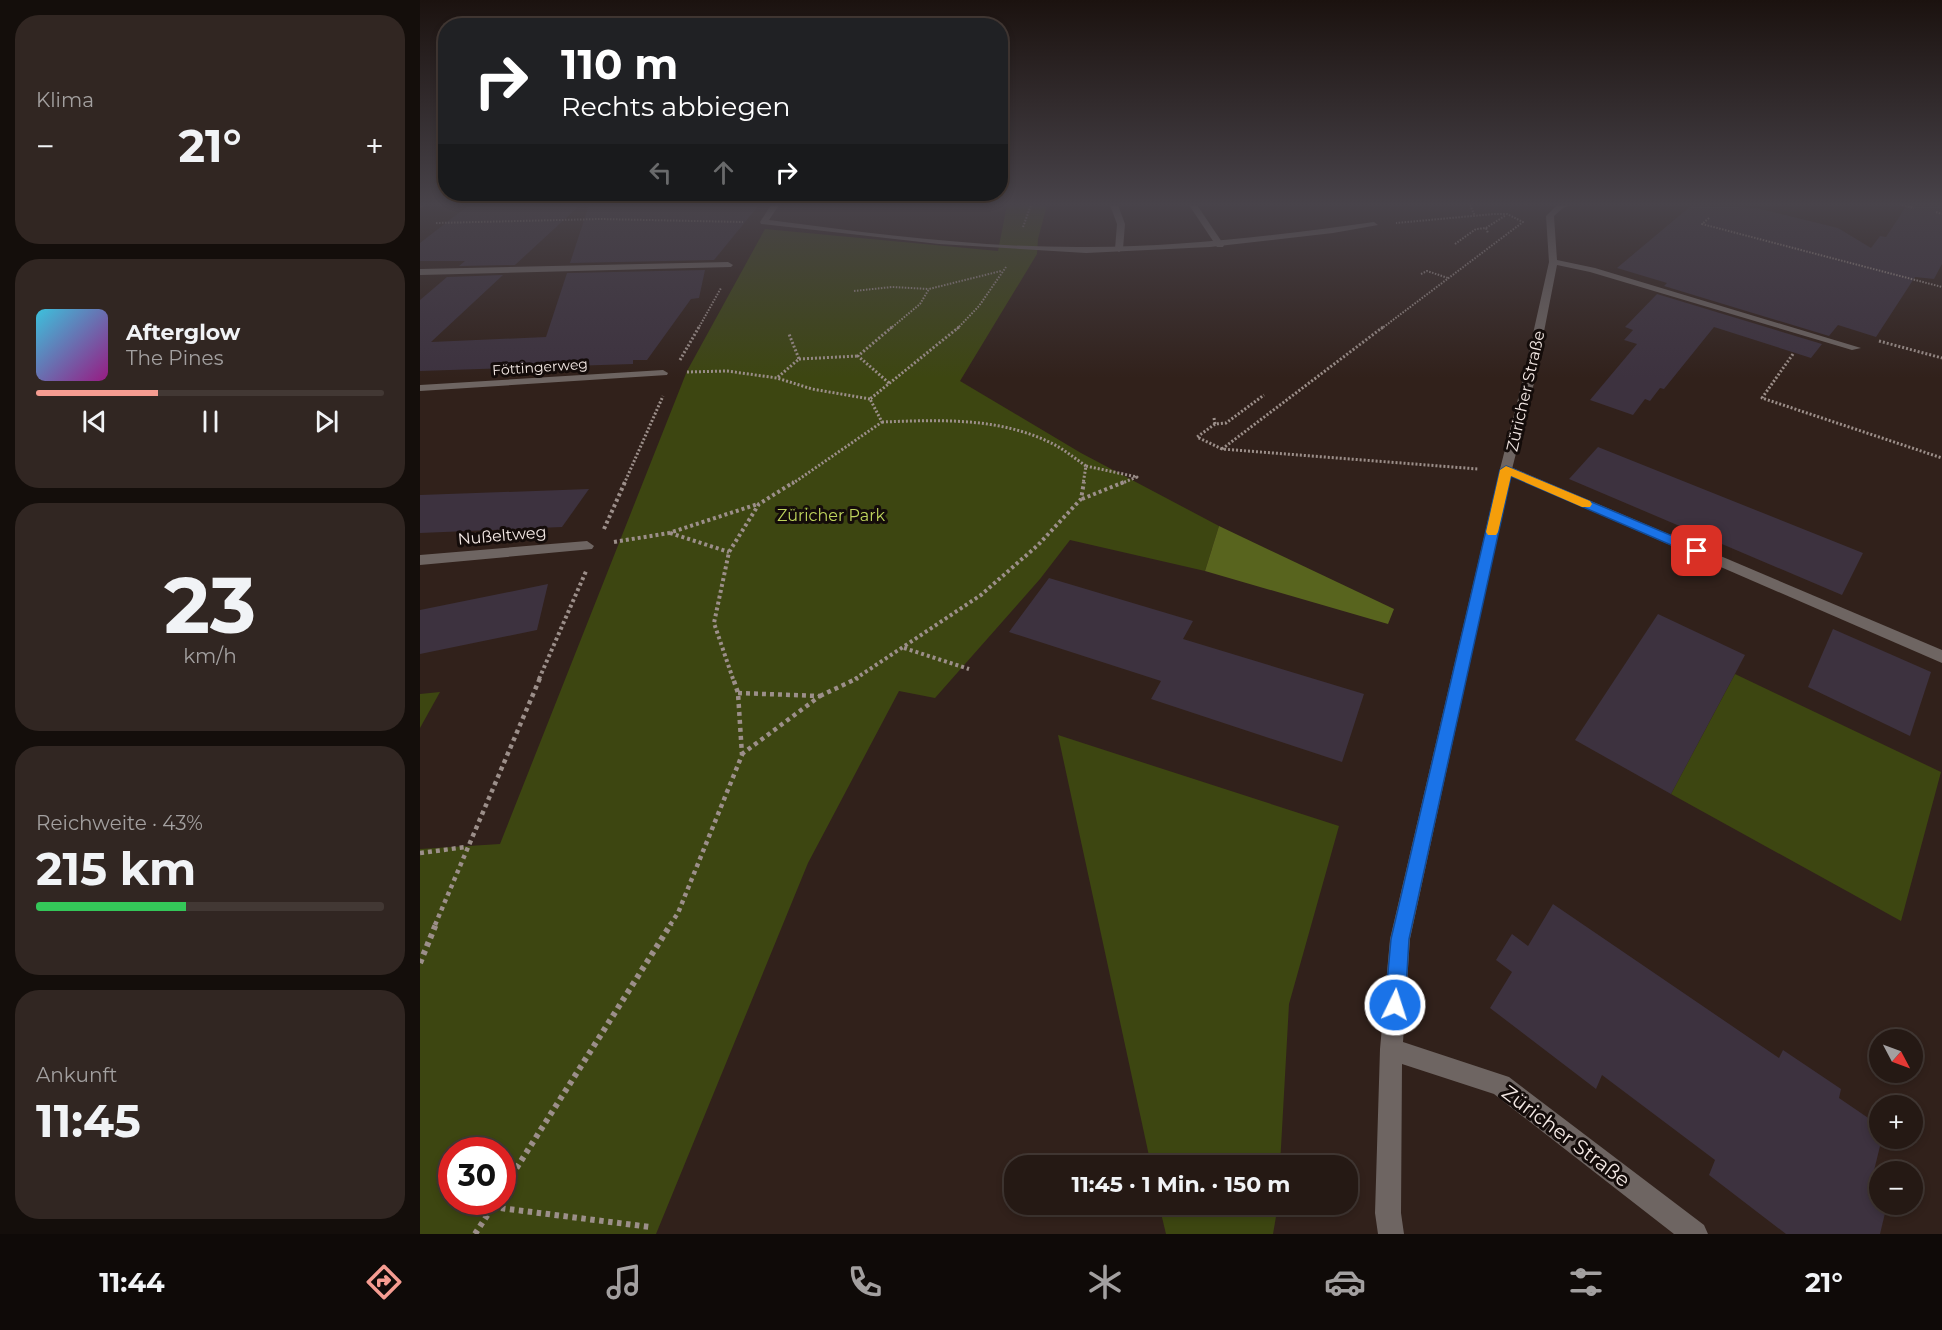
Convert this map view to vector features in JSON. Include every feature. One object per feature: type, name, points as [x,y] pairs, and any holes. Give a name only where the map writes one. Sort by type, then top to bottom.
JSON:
[{"type":"street","name":"Züricher Straße","points":[[1391,1234],[1388,1213],[1392,1049],[1400,939],[1506,470],[1528,383],[1553,263]]},
{"type":"street","points":[[1556,263],[1592,270],[1856,348]]},
{"type":"street","points":[[420,272],[728,265]]},
{"type":"street","name":"Föttingerweg","points":[[420,388],[663,373]]},
{"type":"street","points":[[1506,470],[1942,657]]},
{"type":"street","name":"Nußeltweg","points":[[420,560],[587,546]]},
{"type":"street","name":"Züricher Straße","points":[[1392,1049],[1501,1085],[1695,1234]]},
{"type":"path","points":[[684,372],[728,371],[777,378],[812,389],[870,399],[936,349],[985,301],[1009,263]]},
{"type":"path","points":[[1222,449],[1469,263]]},
{"type":"path","points":[[1849,263],[1942,287]]},
{"type":"path","points":[[854,291],[892,287],[928,289],[1005,270]]},
{"type":"path","points":[[1421,274],[1427,271],[1449,278]]},
{"type":"path","points":[[679,363],[724,284]]},
{"type":"path","points":[[777,378],[799,359],[858,356],[920,304],[928,289]]},
{"type":"path","points":[[789,334],[799,359]]},
{"type":"path","points":[[1808,334],[1762,398],[1942,458]]},
{"type":"path","points":[[1856,348],[1866,338],[1942,358]]},
{"type":"path","points":[[858,356],[889,383]]},
{"type":"path","points":[[603,534],[664,394]]},
{"type":"path","points":[[1264,395],[1226,423],[1215,424],[1197,437],[1222,449],[1449,468],[1506,470]]},
{"type":"path","points":[[870,399],[882,422]]},
{"type":"path","points":[[1215,418],[1215,424]]},
{"type":"path","points":[[608,543],[669,533],[759,504],[808,474],[882,422],[976,421],[1009,428],[1048,442],[1086,466],[1137,477],[1081,499],[1038,545],[981,595],[866,674],[820,696],[742,755]]},
{"type":"path","points":[[1081,499],[1086,466]]},
{"type":"path","points":[[516,1169],[678,913],[742,755],[738,693],[714,623],[729,552],[759,504]]},
{"type":"path","points":[[669,533],[729,552]]},
{"type":"path","points":[[420,963],[467,846],[588,566]]},
{"type":"path","points":[[904,648],[969,669]]},
{"type":"path","points":[[738,693],[820,696]]},
{"type":"path","points":[[420,853],[467,846]]},
{"type":"path","points":[[516,1207],[650,1227]]},
{"type":"path","points":[[475,1234],[487,1215]]},
{"type":"green space","name":"Züricher Park","points":[[747,263],[1032,263],[960,381],[1081,453],[1219,526],[1205,571],[1070,540],[1040,579],[935,698],[899,691],[808,863],[656,1234],[420,1234],[420,849],[500,844],[687,371]]},
{"type":"green space","points":[[1219,526],[1394,609],[1388,624],[1205,571]]},
{"type":"green space","points":[[1735,674],[1941,772],[1901,921],[1671,794]]},
{"type":"green space","points":[[440,692],[420,728],[420,694]]},
{"type":"green space","points":[[1058,735],[1339,826],[1289,1004],[1281,1155],[1149,1155]]},
{"type":"green space","points":[[1161,1215],[1276,1215],[1273,1234],[1166,1234]]},
{"type":"building","points":[[463,263],[518,263],[515,265],[459,266]]},
{"type":"building","points":[[1623,263],[1942,263],[1934,279],[1915,277],[1876,337],[1838,325],[1829,336],[1664,286],[1667,283],[1617,268]]},
{"type":"building","points":[[705,270],[699,298],[691,299],[647,360],[633,360],[633,364],[420,371],[420,300],[447,277],[503,275],[431,342],[546,337],[567,273]]},
{"type":"building","points":[[1657,294],[1822,344],[1811,358],[1714,327],[1664,389],[1660,388],[1650,401],[1645,399],[1633,415],[1590,400],[1637,344],[1624,340],[1633,330],[1625,327]]},
{"type":"building","points":[[1598,447],[1863,553],[1842,595],[1569,479]]},
{"type":"building","points":[[589,489],[562,527],[420,533],[420,495]]},
{"type":"building","points":[[1049,578],[1193,621],[1183,639],[1364,694],[1342,762],[1151,699],[1161,681],[1009,632]]},
{"type":"building","points":[[548,584],[537,630],[420,654],[420,610]]},
{"type":"building","points":[[1658,614],[1745,655],[1671,794],[1575,740]]},
{"type":"building","points":[[1833,629],[1931,672],[1910,736],[1808,687]]},
{"type":"building","points":[[1553,904],[1779,1058],[1783,1050],[1841,1089],[1839,1098],[1869,1118],[1869,1149],[1879,1149],[1876,1161],[1869,1161],[1868,1195],[1869,1215],[1885,1215],[1880,1234],[1786,1234],[1709,1175],[1715,1160],[1602,1075],[1596,1089],[1490,1008],[1512,972],[1496,960],[1512,934],[1528,946]]},
{"type":"slow traffic","points":[[1492,532],[1506,470],[1586,504]]},
{"type":"route","points":[[1395,1005],[1400,939],[1506,470],[1697,551]]}]
